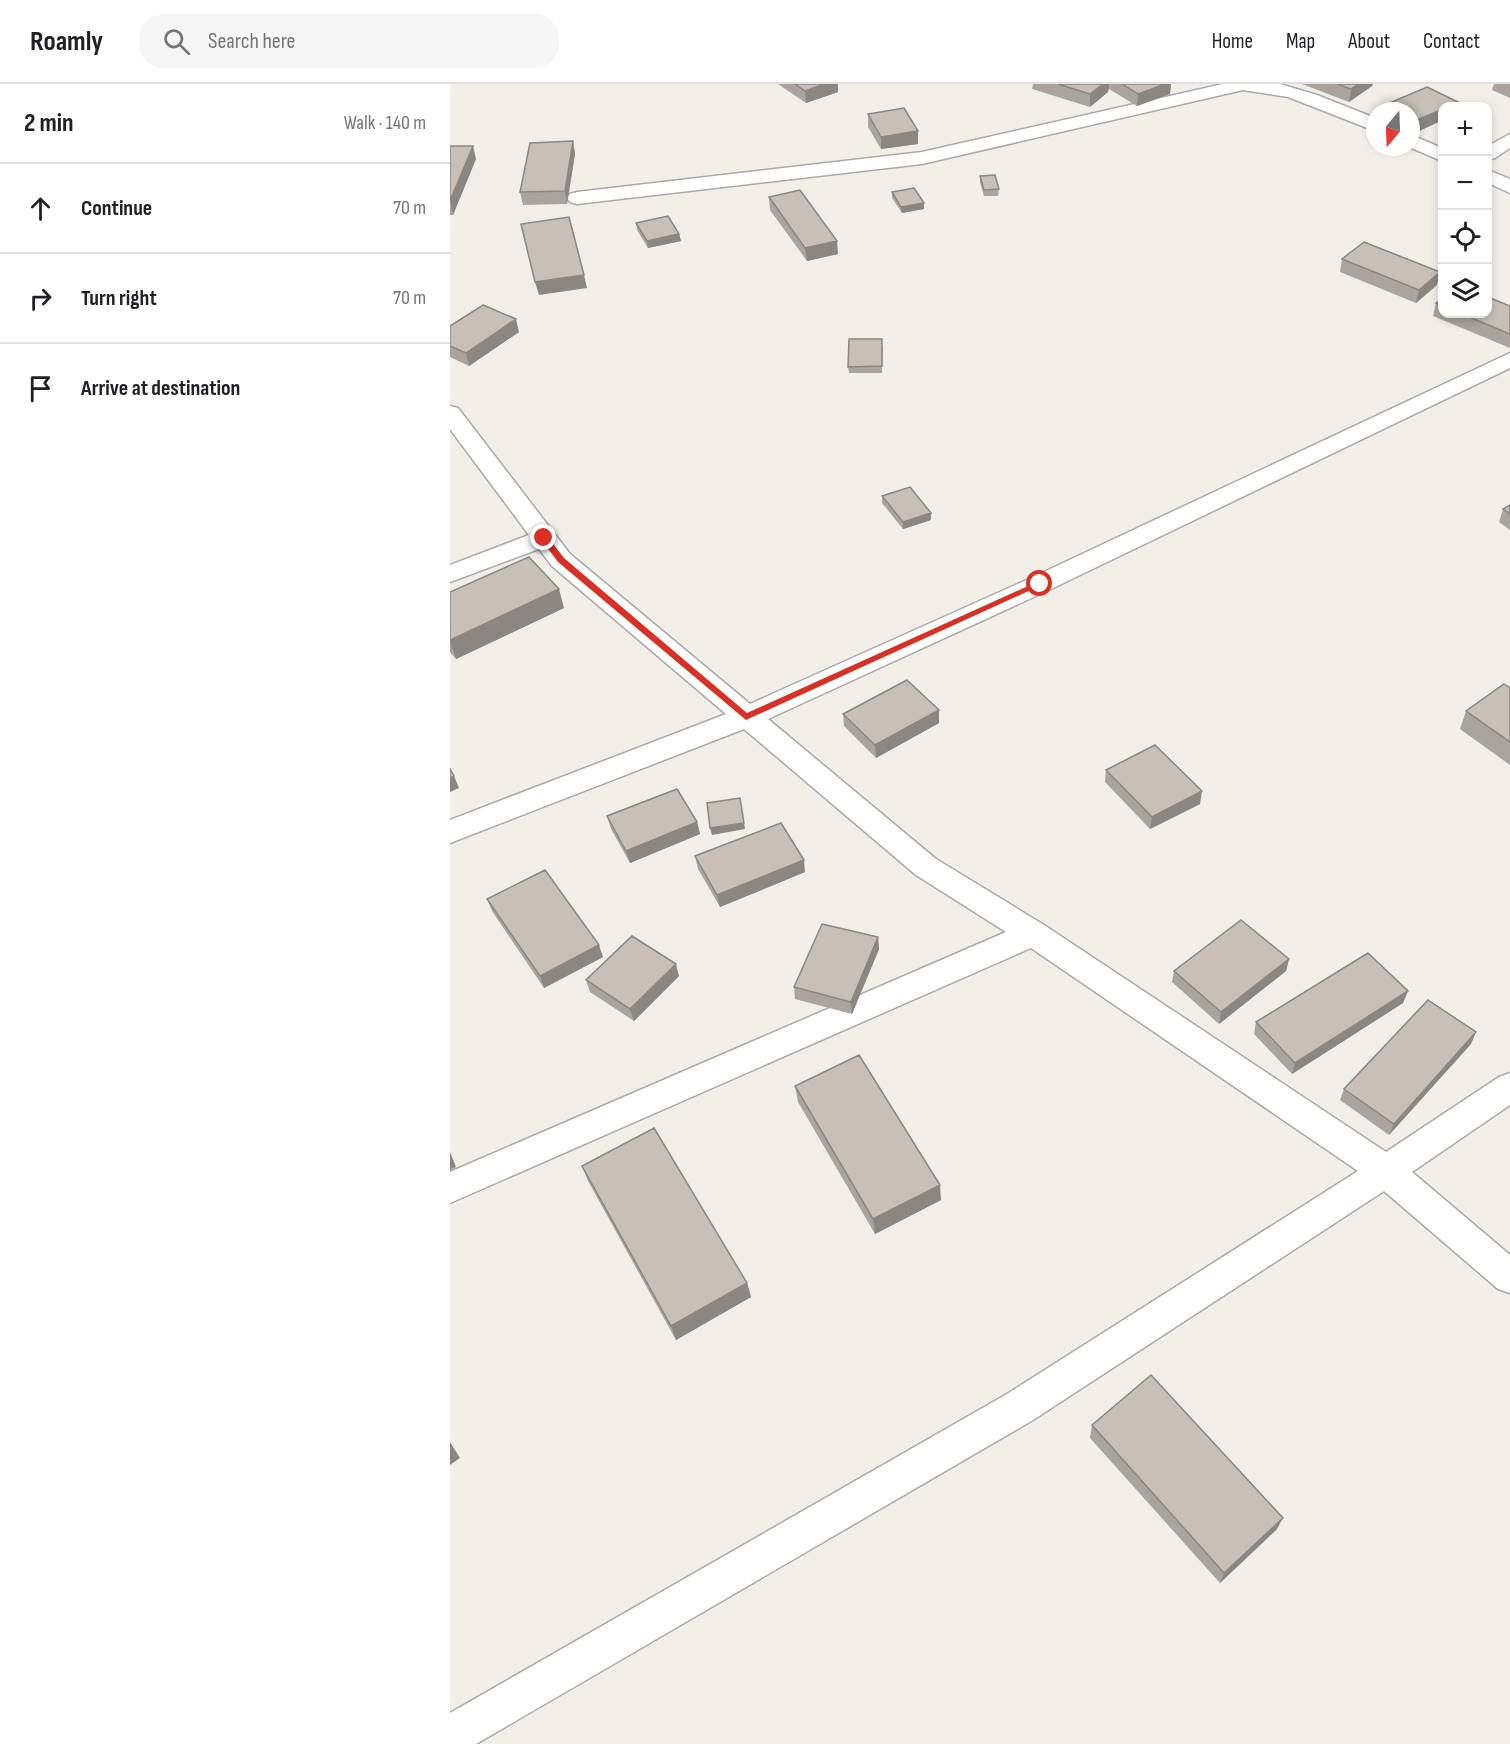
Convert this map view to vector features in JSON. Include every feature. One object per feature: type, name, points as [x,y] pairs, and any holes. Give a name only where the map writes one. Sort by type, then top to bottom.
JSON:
[{"type":"street","points":[[577,198],[922,158],[1232,87],[1254,84],[1299,94],[1366,122]]},
{"type":"street","points":[[1492,151],[1510,140]]},
{"type":"street","points":[[1420,145],[1438,153]]},
{"type":"street","points":[[1492,178],[1510,187]]},
{"type":"street","points":[[450,832],[746,717],[1040,584],[1510,360]]},
{"type":"street","points":[[450,413],[561,560],[926,867],[1033,933],[1386,1171],[1510,1278]]},
{"type":"street","points":[[450,574],[544,538]]},
{"type":"street","points":[[450,1188],[1033,933]]},
{"type":"street","points":[[450,1736],[1020,1407],[1386,1171],[1510,1087]]},
{"type":"building","points":[[795,84],[824,84],[805,91]]},
{"type":"building","points":[[1058,84],[1103,84],[1090,94]]},
{"type":"building","points":[[1122,84],[1165,84],[1138,94]]},
{"type":"building","points":[[1337,84],[1359,84],[1351,89]]},
{"type":"building","points":[[1427,87],[1458,102],[1438,102],[1438,111],[1420,119],[1420,102],[1392,102]]},
{"type":"building","points":[[904,108],[918,131],[881,137],[868,114]]},
{"type":"building","points":[[573,141],[565,191],[520,192],[530,143]]},
{"type":"building","points":[[450,146],[473,146],[450,201]]},
{"type":"building","points":[[995,175],[999,189],[984,190],[980,176]]},
{"type":"building","points":[[914,188],[924,203],[901,207],[892,192]]},
{"type":"building","points":[[800,190],[837,241],[805,248],[769,197]]},
{"type":"building","points":[[668,216],[679,234],[647,241],[636,223]]},
{"type":"building","points":[[569,217],[584,275],[535,282],[521,224]]},
{"type":"building","points":[[1364,242],[1438,271],[1438,274],[1419,290],[1342,259]]},
{"type":"building","points":[[1492,299],[1510,306],[1510,334],[1472,318],[1492,318]]},
{"type":"building","points":[[483,305],[516,319],[466,353],[450,346],[450,326]]},
{"type":"building","points":[[849,339],[882,339],[882,366],[848,367]]},
{"type":"building","points":[[910,487],[931,513],[903,522],[882,496]]},
{"type":"building","points":[[1510,505],[1510,514],[1503,509]]},
{"type":"building","points":[[529,557],[559,589],[450,640],[450,592]]},
{"type":"building","points":[[907,680],[939,710],[875,745],[843,714]]},
{"type":"building","points":[[1504,684],[1510,688],[1510,742],[1466,711]]},
{"type":"building","points":[[1155,745],[1202,791],[1152,817],[1106,770]]},
{"type":"building","points":[[677,789],[697,822],[626,851],[607,816]]},
{"type":"building","points":[[740,798],[744,823],[710,828],[707,803]]},
{"type":"building","points":[[781,823],[804,860],[717,895],[695,856]]},
{"type":"building","points":[[545,870],[599,945],[540,976],[487,899]]},
{"type":"building","points":[[1241,920],[1289,959],[1221,1012],[1174,971]]},
{"type":"building","points":[[822,924],[878,937],[851,1002],[794,987]]},
{"type":"building","points":[[632,936],[676,964],[630,1009],[586,980]]},
{"type":"building","points":[[1368,953],[1408,991],[1295,1063],[1256,1022]]},
{"type":"building","points":[[1428,1000],[1476,1032],[1394,1124],[1344,1089]]},
{"type":"building","points":[[859,1055],[940,1185],[873,1219],[795,1086]]},
{"type":"building","points":[[654,1128],[747,1283],[671,1326],[582,1166]]},
{"type":"building","points":[[1151,1375],[1283,1518],[1224,1573],[1092,1425]]},
{"type":"route","points":[[544,538],[561,560],[746,717],[1040,584]]}]
